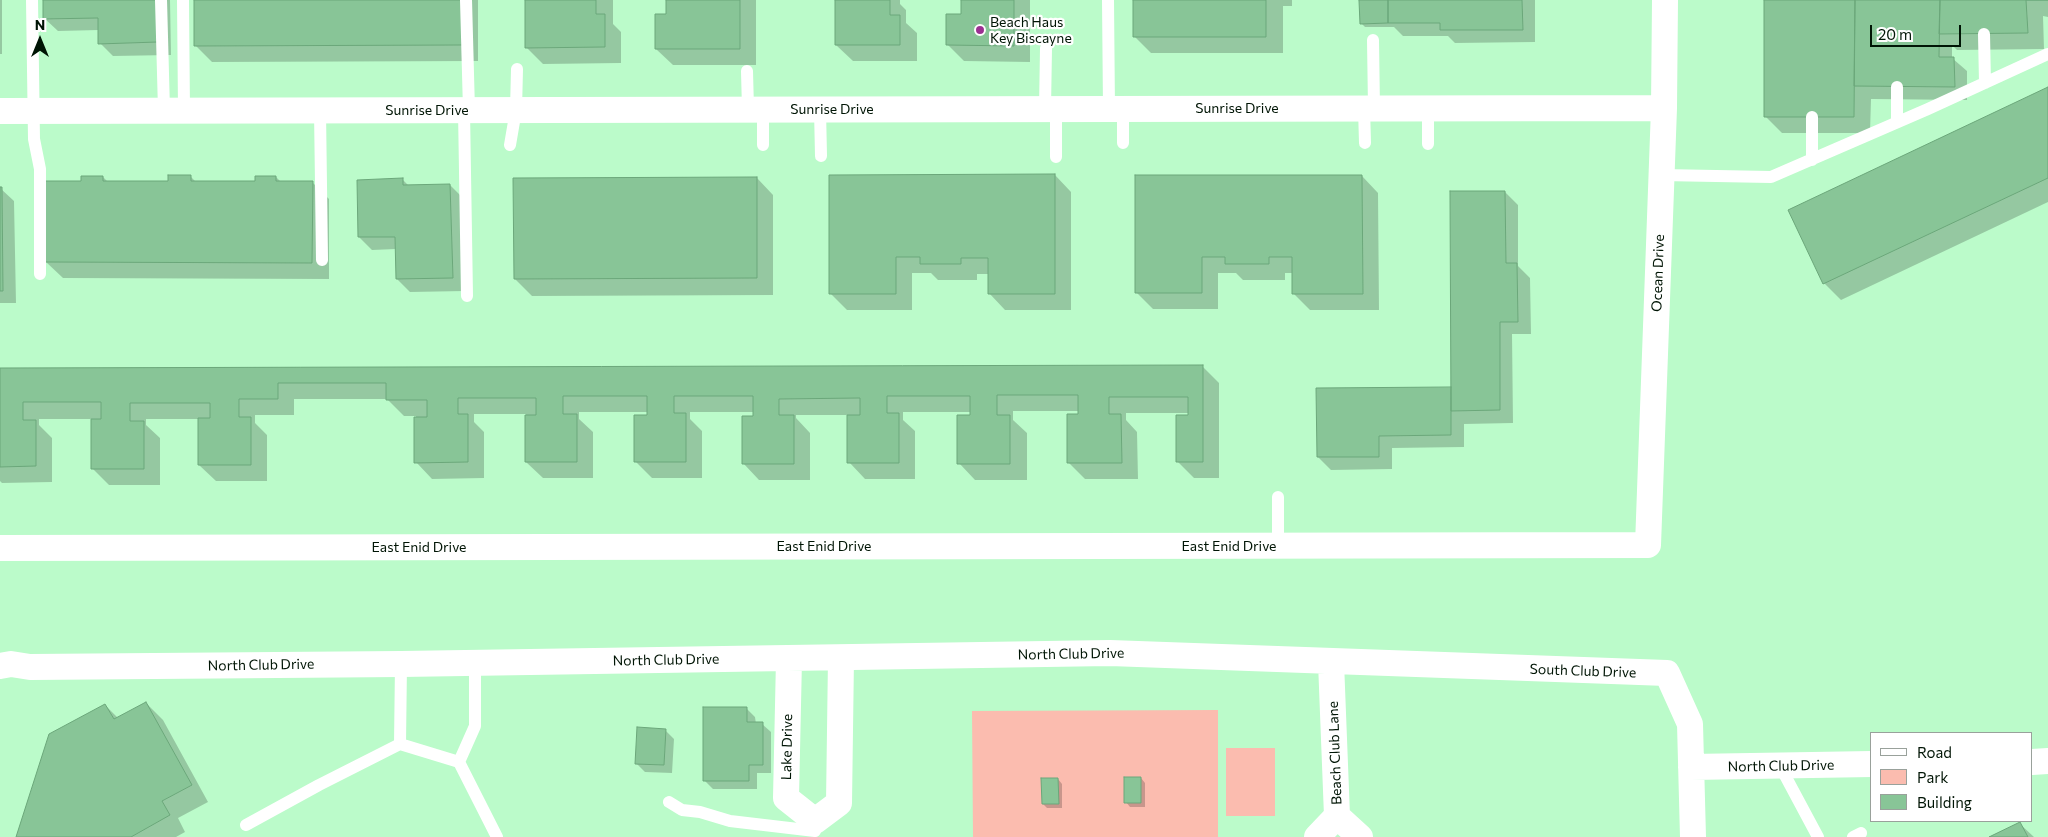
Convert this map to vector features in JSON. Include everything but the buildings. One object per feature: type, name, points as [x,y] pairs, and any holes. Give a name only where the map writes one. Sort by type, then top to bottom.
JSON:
[{"type":"street","name":"Ocean Drive","points":[[1648,545],[1664,108],[1665,0]]},
{"type":"street","name":"Sunrise Drive","points":[[0,111],[1664,108]]},
{"type":"street","name":"East Enid Drive","points":[[0,548],[1648,545]]},
{"type":"street","name":"North Club Drive","points":[[0,666],[11,664],[30,667],[401,664],[1110,653],[1331,662]]},
{"type":"street","points":[[815,830],[839,803],[841,658]]},
{"type":"street","name":"Lake Drive","points":[[788,659],[786,798],[815,830]]},
{"type":"street","name":"South Club Drive","points":[[1331,662],[1667,673],[1690,724],[1693,837]]},
{"type":"street","name":"Beach Club Lane","points":[[1317,837],[1337,816],[1331,662]]},
{"type":"street","points":[[2033,762],[2048,762]]},
{"type":"street","name":"North Club Drive","points":[[1691,767],[1870,764]]},
{"type":"street","points":[[1337,816],[1360,837]]},
{"type":"lane","points":[[32,0],[34,139],[40,169],[40,274]]},
{"type":"lane","points":[[161,0],[174,110]]},
{"type":"lane","points":[[174,110],[183,0]]},
{"type":"lane","points":[[466,0],[467,296]]},
{"type":"lane","points":[[1108,0],[1116,109],[1123,143]]},
{"type":"lane","points":[[1984,34],[1985,83]]},
{"type":"lane","points":[[1365,144],[1373,40]]},
{"type":"lane","points":[[1046,48],[1050,109],[1056,157]]},
{"type":"lane","points":[[1661,175],[1771,177],[2048,54]]},
{"type":"lane","points":[[510,145],[516,110],[516,69]]},
{"type":"lane","points":[[747,71],[763,145]]},
{"type":"lane","points":[[1897,86],[1897,122]]},
{"type":"lane","points":[[1428,108],[1428,144]]},
{"type":"lane","points":[[820,109],[821,156]]},
{"type":"lane","points":[[320,110],[322,260]]},
{"type":"lane","points":[[1812,117],[1812,160]]},
{"type":"lane","points":[[1278,497],[1278,546]]},
{"type":"lane","points":[[458,762],[475,726],[475,663]]},
{"type":"lane","points":[[400,744],[401,664]]},
{"type":"lane","points":[[246,824],[400,744],[458,762],[498,837]]},
{"type":"lane","points":[[1780,766],[1818,837]]},
{"type":"lane","points":[[669,802],[682,810],[700,812],[730,822],[815,830]]},
{"type":"green space","points":[[1218,710],[1218,837],[973,837],[972,711]]},
{"type":"green space","points":[[1226,748],[1275,748],[1275,816],[1226,816]]},
{"type":"place","name":"Beach Haus Key Biscayne","points":[[980,30]]}]
